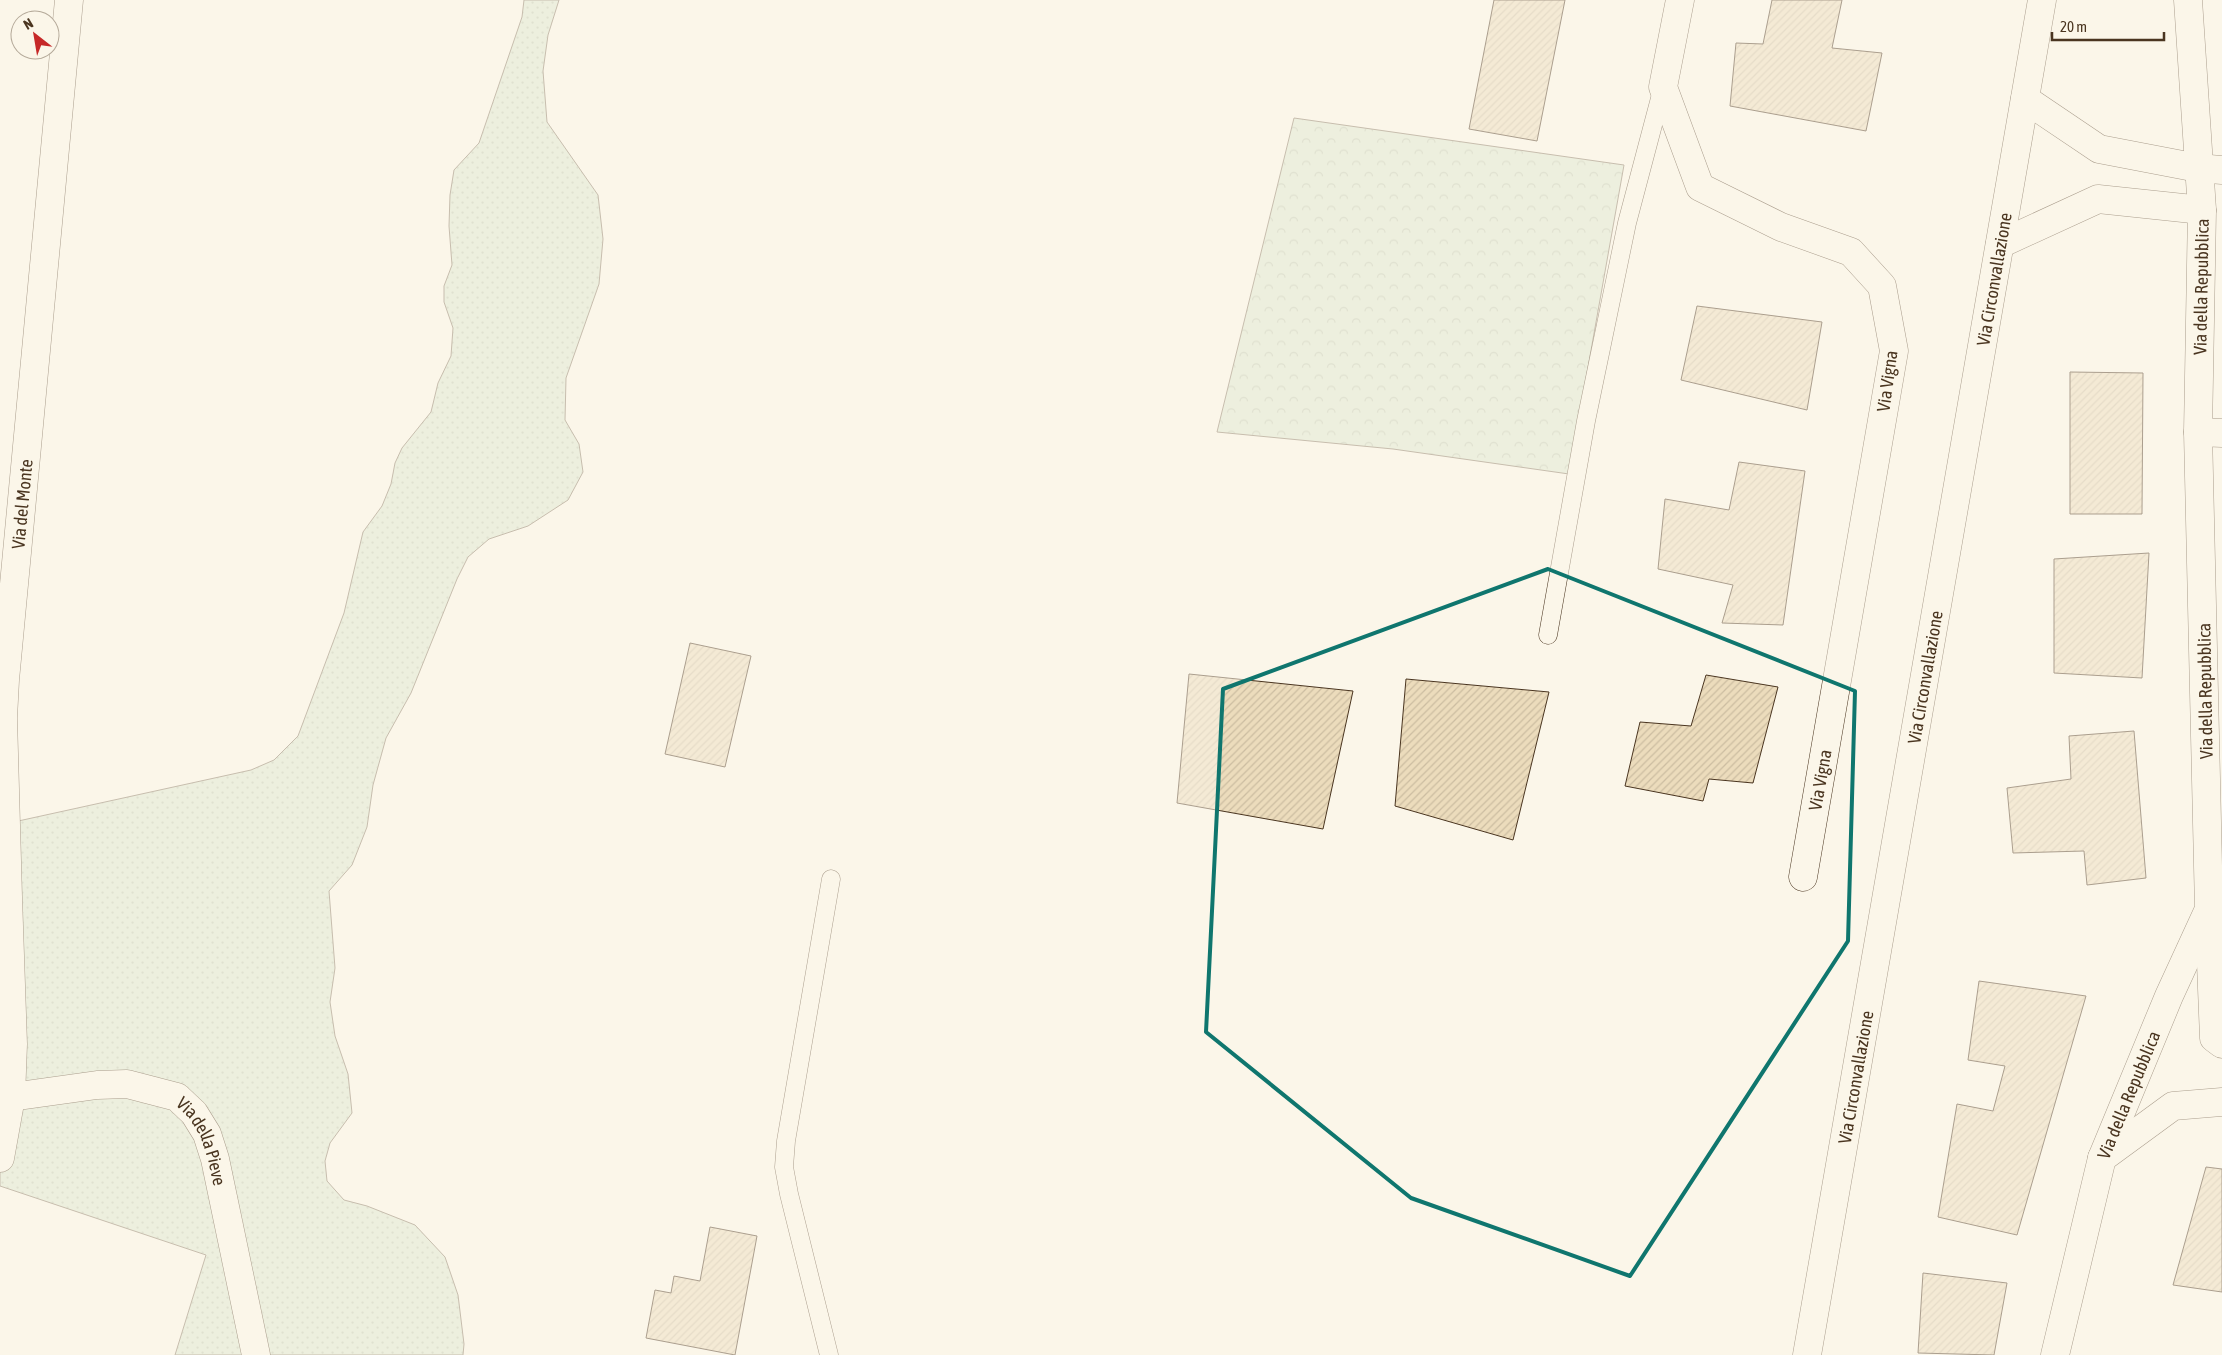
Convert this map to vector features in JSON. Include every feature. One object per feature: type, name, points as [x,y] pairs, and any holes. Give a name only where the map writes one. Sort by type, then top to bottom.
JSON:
[{"type":"street","name":"Via del Monte","points":[[0,1158],[11,1097],[13,1044],[6,837],[4,680],[69,0]]},
{"type":"street","points":[[1663,87],[1680,0]]},
{"type":"street","name":"Via Circonvallazione","points":[[1807,1355],[2042,0]]},
{"type":"street","name":"Via della Repubblica","points":[[2057,1355],[2102,1158],[2169,996],[2209,909],[2214,780],[2210,432],[2202,210],[2210,169],[2188,0]]},
{"type":"street","name":"Via Vigna","points":[[1663,87],[1700,186],[1781,227],[1851,252],[1882,286],[1894,351],[1803,877]]},
{"type":"street","points":[[2025,99],[2099,149],[2210,169]]},
{"type":"street","points":[[2000,244],[2098,199],[2202,210]]},
{"type":"street","points":[[2209,909],[2214,1038],[2222,1044]]},
{"type":"street","name":"Via della Pieve","points":[[11,1097],[97,1085],[127,1084],[178,1097],[194,1113],[207,1134],[215,1159],[256,1355]]},
{"type":"street","points":[[2102,1158],[2173,1106],[2222,1102]]},
{"type":"lane","points":[[1548,635],[1584,431],[1625,232],[1663,87]]},
{"type":"lane","points":[[828,1355],[784,1167],[786,1141],[830,879]]},
{"type":"highlighted area","points":[[1548,569],[1855,691],[1848,941],[1630,1276],[1411,1198],[1206,1032],[1223,689]]},
{"type":"green space","points":[[524,0],[559,0],[548,35],[543,71],[547,122],[598,195],[603,239],[599,284],[566,378],[565,420],[579,444],[583,472],[568,500],[528,526],[489,539],[468,557],[457,579],[411,693],[386,738],[373,785],[367,827],[352,865],[329,891],[335,968],[330,1002],[335,1036],[348,1074],[352,1113],[330,1143],[325,1161],[327,1181],[344,1200],[367,1206],[415,1225],[445,1257],[458,1295],[464,1344],[463,1355],[175,1355],[206,1255],[0,1186],[0,825],[251,770],[274,760],[298,736],[344,613],[363,532],[382,506],[391,484],[395,463],[402,448],[431,412],[438,383],[451,356],[453,328],[444,302],[444,286],[452,265],[449,226],[450,195],[454,170],[479,143],[522,17]]},
{"type":"green space","points":[[1294,118],[1624,165],[1569,474],[1393,449],[1217,432]]},
{"type":"building","points":[[1494,0],[1565,0],[1537,141],[1469,129]]},
{"type":"building","points":[[1772,0],[1842,0],[1832,48],[1882,53],[1866,131],[1730,106],[1736,43],[1763,44]]},
{"type":"building","points":[[1697,306],[1822,322],[1807,410],[1681,380]]},
{"type":"building","points":[[2070,372],[2143,373],[2142,514],[2070,514]]},
{"type":"building","points":[[1739,462],[1805,471],[1783,625],[1722,623],[1733,585],[1658,569],[1665,499],[1729,510]]},
{"type":"building","points":[[2149,553],[2142,678],[2054,673],[2054,559]]},
{"type":"building","points":[[690,643],[751,656],[725,767],[665,754]]},
{"type":"building","points":[[1189,674],[1353,691],[1323,829],[1177,803]]},
{"type":"building","points":[[1706,675],[1778,687],[1753,783],[1709,779],[1703,801],[1625,786],[1640,722],[1691,726]]},
{"type":"building","points":[[1406,679],[1549,692],[1513,840],[1395,806]]},
{"type":"building","points":[[2134,731],[2146,878],[2087,885],[2084,851],[2013,853],[2007,788],[2071,779],[2069,736]]},
{"type":"building","points":[[1979,981],[2086,996],[2017,1235],[1938,1217],[1957,1104],[1993,1111],[2005,1066],[1968,1060]]},
{"type":"building","points":[[2206,1167],[2222,1169],[2222,1292],[2173,1285]]},
{"type":"building","points":[[710,1227],[757,1236],[735,1355],[646,1338],[655,1290],[671,1293],[674,1276],[700,1281]]},
{"type":"building","points":[[1923,1273],[2007,1283],[1994,1355],[1918,1353]]}]
